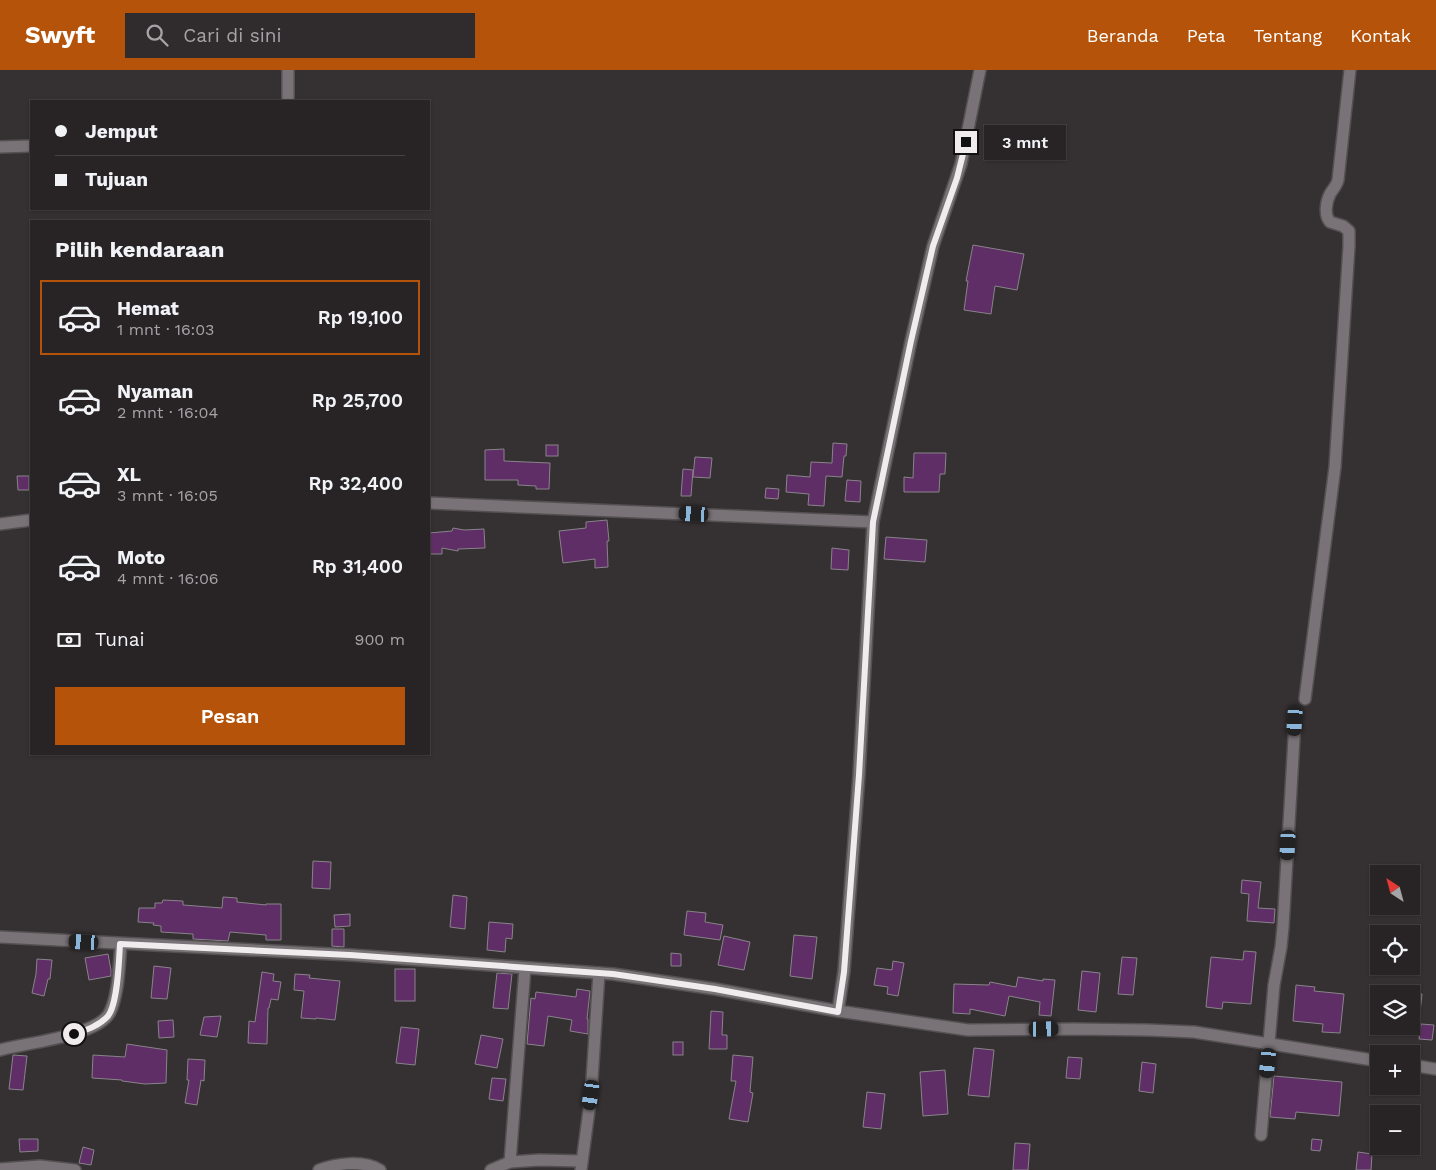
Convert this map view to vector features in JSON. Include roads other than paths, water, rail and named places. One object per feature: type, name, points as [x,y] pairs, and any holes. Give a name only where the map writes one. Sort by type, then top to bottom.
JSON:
[{"type":"street","points":[[288,70],[288,100]]},
{"type":"street","points":[[838,1012],[844,972],[859,775],[873,522],[931,255],[961,164],[980,70]]},
{"type":"street","points":[[1305,698],[1335,467],[1349,246],[1347,228],[1330,222],[1326,214],[1329,198],[1338,180],[1350,70]]},
{"type":"street","points":[[0,148],[30,146]]},
{"type":"street","points":[[430,503],[873,522]]},
{"type":"street","points":[[0,524],[30,520]]},
{"type":"street","points":[[1261,1135],[1274,985],[1283,927],[1295,721]]},
{"type":"street","points":[[0,937],[350,955],[613,974],[715,989],[838,1012],[968,1030],[1074,1029],[1194,1032],[1370,1060]]},
{"type":"street","points":[[0,1050],[74,1034],[93,1027],[104,1020],[110,1012],[114,1000],[120,944]]},
{"type":"street","points":[[510,1162],[525,968]]},
{"type":"street","points":[[491,1170],[510,1162],[539,1160],[581,1166],[591,1095],[599,973]]},
{"type":"street","points":[[1420,1066],[1436,1069]]},
{"type":"street","points":[[319,1170],[327,1167],[364,1164],[380,1170]]},
{"type":"street","points":[[0,1169],[40,1166],[75,1170]]}]
